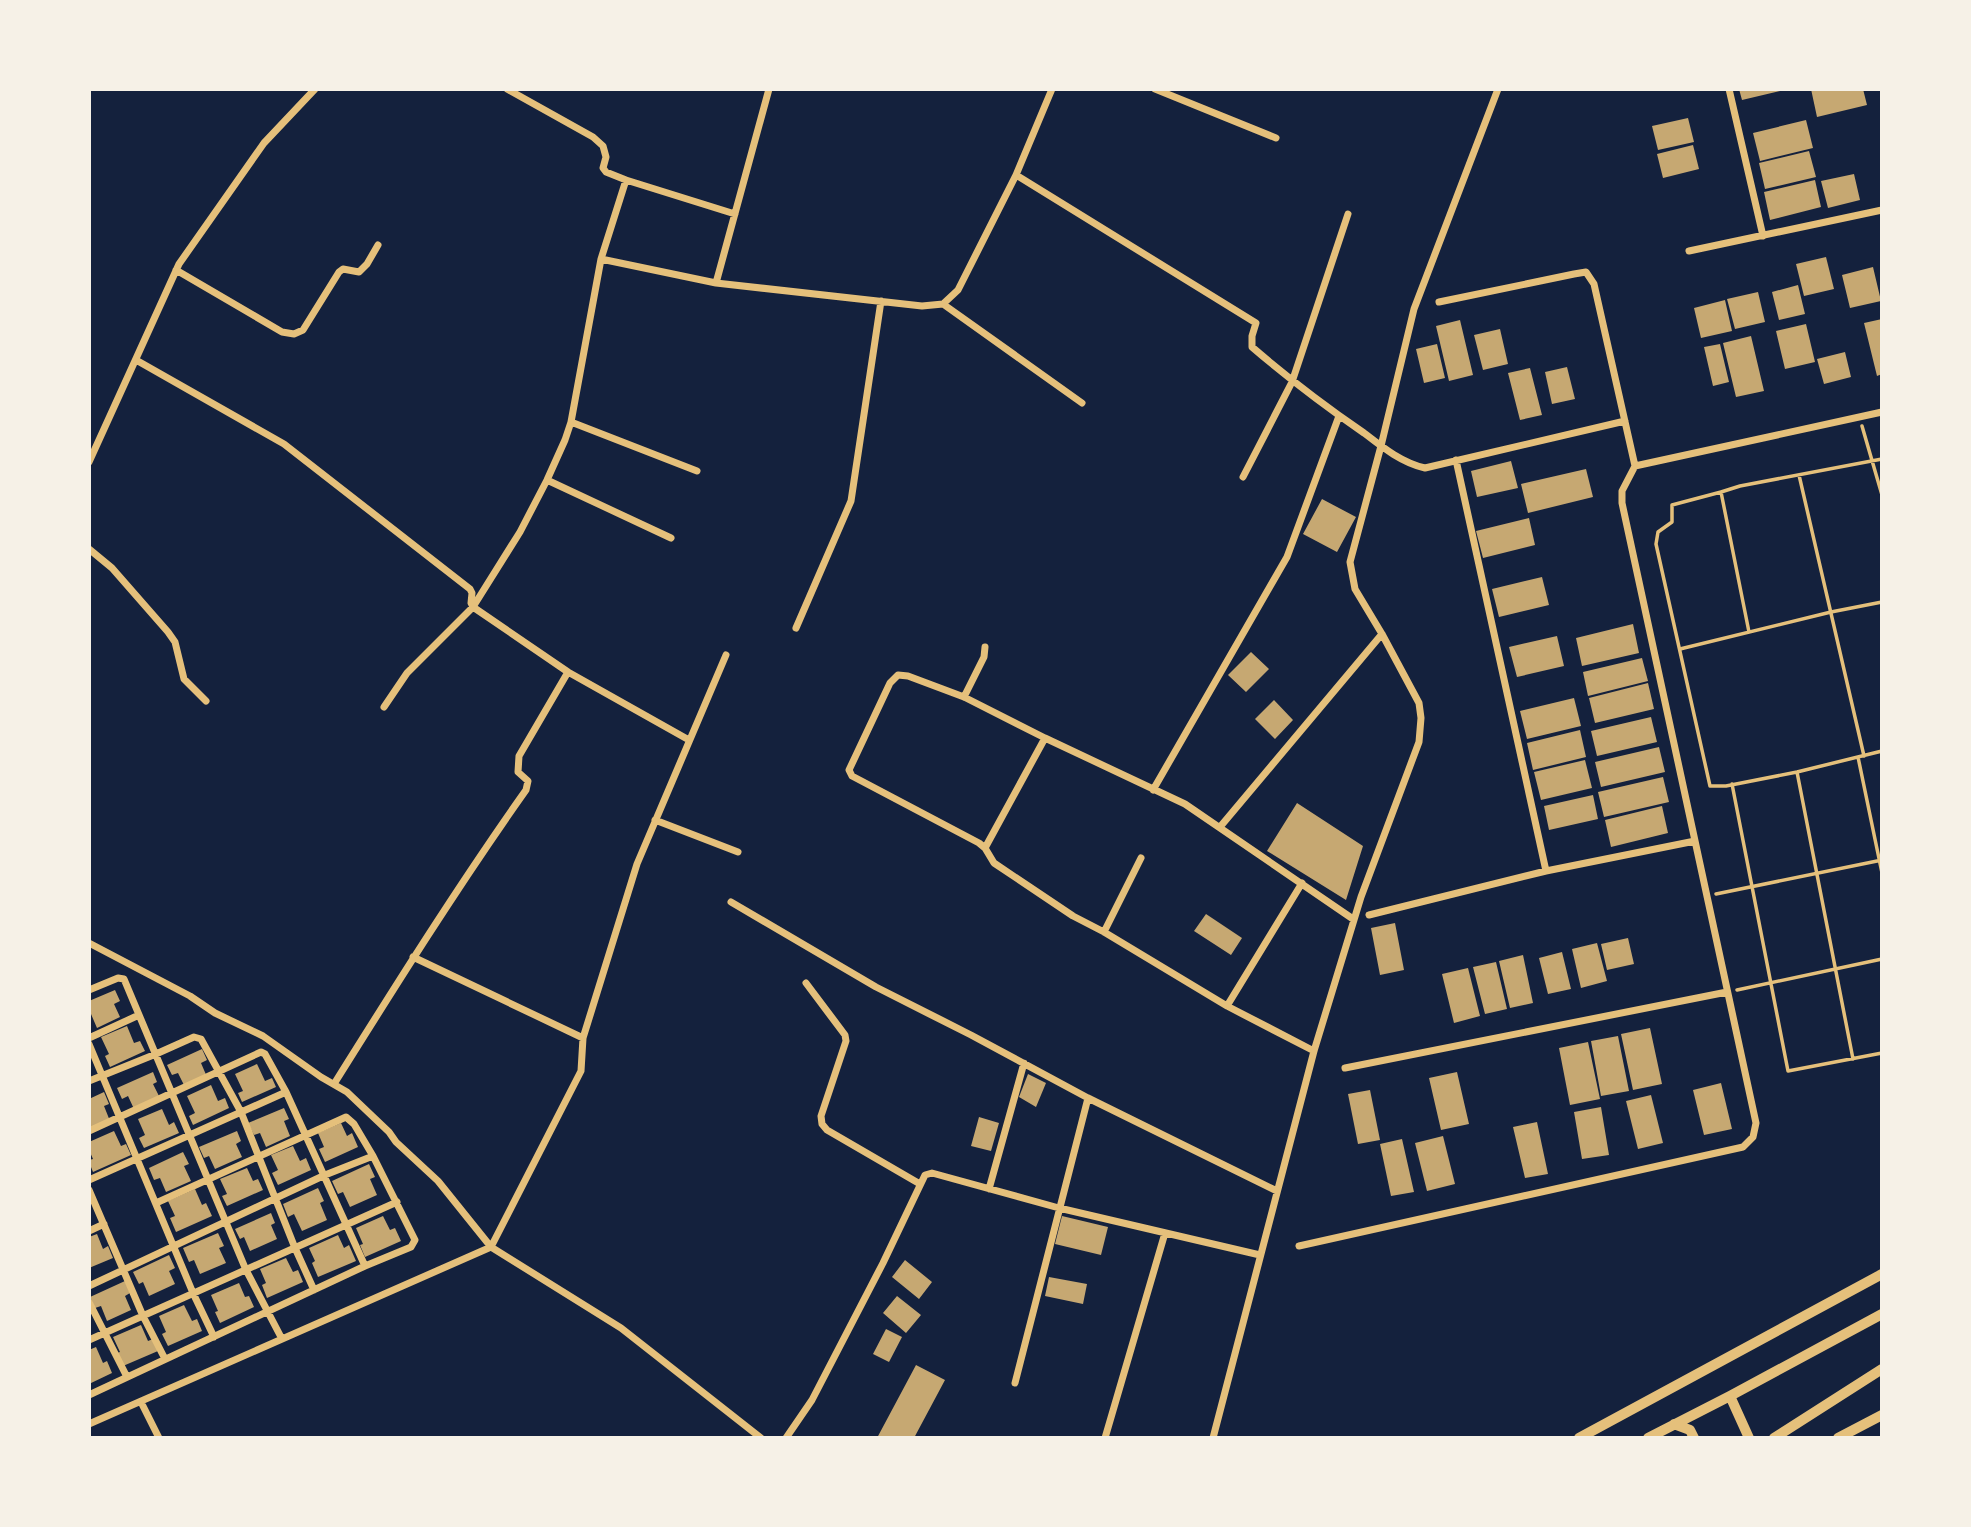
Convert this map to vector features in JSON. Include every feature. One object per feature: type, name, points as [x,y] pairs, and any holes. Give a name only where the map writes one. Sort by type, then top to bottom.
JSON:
[{"type":"main road","points":[[1648,1438],[1882,1314]]},
{"type":"main road","points":[[1774,1438],[1882,1369]]},
{"type":"main road","points":[[1730,1396],[1749,1438]]},
{"type":"main road","points":[[1674,1424],[1690,1430],[1694,1438]]},
{"type":"street","points":[[89,462],[179,264],[264,143],[315,89]]},
{"type":"street","points":[[507,89],[603,146],[606,157],[603,168],[606,172],[735,214]]},
{"type":"street","points":[[716,283],[769,89]]},
{"type":"street","points":[[601,260],[716,283],[922,306],[943,304],[958,290],[1016,175],[1052,89]]},
{"type":"street","points":[[1155,89],[1276,138]]},
{"type":"street","points":[[1213,1438],[1314,1051],[1353,919],[1419,742],[1422,718],[1419,703],[1355,589],[1350,562],[1414,309],[1498,89]]},
{"type":"street","points":[[1729,89],[1763,236]]},
{"type":"street","points":[[1016,175],[1256,323],[1252,347],[1292,382],[1412,465],[1425,468],[1625,421]]},
{"type":"street","points":[[384,707],[408,673],[473,607],[520,532],[547,480],[570,422],[601,260],[626,180]]},
{"type":"street","points":[[1689,251],[1882,210]]},
{"type":"street","points":[[1244,477],[1292,382],[1349,214]]},
{"type":"street","points":[[176,270],[282,332],[293,334],[303,330],[339,272],[343,268],[359,272],[367,264],[377,245]]},
{"type":"street","points":[[1299,1246],[1743,1147],[1753,1136],[1756,1123],[1622,503],[1622,491],[1635,466],[1594,284],[1586,272],[1439,302]]},
{"type":"street","points":[[796,628],[851,501],[881,301]]},
{"type":"street","points":[[943,304],[1082,403]]},
{"type":"street","points":[[136,360],[284,444],[470,589],[473,607],[568,672],[689,740]]},
{"type":"street","points":[[1635,466],[1882,412]]},
{"type":"street","points":[[1153,790],[1287,557],[1339,416]]},
{"type":"street","points":[[570,422],[697,471]]},
{"type":"street","points":[[1456,460],[1546,871]]},
{"type":"street","points":[[547,480],[671,538]]},
{"type":"street","points":[[89,549],[112,568],[175,642],[184,680],[206,701]]},
{"type":"street","points":[[1220,827],[1382,634]]},
{"type":"street","points":[[964,697],[984,657],[985,647]]},
{"type":"street","points":[[89,1424],[491,1247],[581,1071],[583,1038],[636,864],[726,655]]},
{"type":"street","points":[[334,1084],[413,957],[526,790],[528,781],[518,772],[519,756],[568,672]]},
{"type":"street","points":[[1314,1051],[1227,1006],[1073,916],[994,863],[985,848],[852,776],[849,770],[890,683],[898,675],[908,676],[964,697],[1185,804],[1353,919]]},
{"type":"street","points":[[985,848],[1045,738]]},
{"type":"street","points":[[655,820],[737,852]]},
{"type":"street","points":[[1369,915],[1546,871],[1695,841]]},
{"type":"street","points":[[1104,932],[1141,858]]},
{"type":"street","points":[[1227,1006],[1302,883]]},
{"type":"street","points":[[731,902],[876,986],[1088,1098],[1277,1191]]},
{"type":"street","points":[[89,943],[190,996],[215,1013],[263,1036],[347,1092],[438,1181],[491,1247],[621,1328],[761,1438]]},
{"type":"street","points":[[413,957],[583,1038]]},
{"type":"street","points":[[89,990],[118,978],[124,979],[246,1270],[282,1339]]},
{"type":"street","points":[[806,983],[845,1035],[846,1041],[821,1116],[822,1124],[827,1130],[920,1184]]},
{"type":"street","points":[[1345,1068],[1727,992]]},
{"type":"street","points":[[89,1038],[139,1014]]},
{"type":"street","points":[[89,1080],[194,1037],[201,1039],[241,1112],[314,1290]]},
{"type":"street","points":[[89,1044],[214,1337]]},
{"type":"street","points":[[89,1131],[261,1052],[265,1054],[286,1092],[365,1266]]},
{"type":"street","points":[[989,1189],[1024,1063]]},
{"type":"street","points":[[89,1180],[286,1092]]},
{"type":"street","points":[[1015,1383],[1088,1098]]},
{"type":"street","points":[[89,1395],[411,1247],[415,1240],[373,1156],[354,1124],[346,1117],[156,1203]]},
{"type":"street","points":[[89,1286],[325,1175],[373,1156]]},
{"type":"street","points":[[786,1438],[813,1400],[925,1175],[932,1173],[1059,1208],[1260,1255]]},
{"type":"street","points":[[89,1191],[143,1316],[165,1359]]},
{"type":"street","points":[[89,1340],[397,1202]]},
{"type":"street","points":[[89,1231],[104,1224]]},
{"type":"street","points":[[1105,1438],[1165,1233]]},
{"type":"street","points":[[1579,1438],[1882,1274]]},
{"type":"street","points":[[89,1302],[127,1377]]},
{"type":"street","points":[[141,1402],[159,1438]]},
{"type":"street","points":[[1838,1438],[1882,1415]]},
{"type":"path","points":[[1859,417],[1882,495]]},
{"type":"path","points":[[1882,458],[1672,505],[1672,522],[1658,532],[1656,544],[1710,786],[1797,772],[1882,751]]},
{"type":"path","points":[[1799,475],[1864,756]]},
{"type":"path","points":[[1721,492],[1749,632]]},
{"type":"path","points":[[1679,649],[1882,602]]},
{"type":"path","points":[[1858,757],[1882,873]]},
{"type":"path","points":[[1797,772],[1853,1059]]},
{"type":"path","points":[[1732,784],[1788,1071],[1882,1053]]},
{"type":"path","points":[[1707,895],[1880,860]]},
{"type":"path","points":[[1727,992],[1882,959]]},
{"type":"building","points":[[1739,89],[1784,89],[1784,90],[1742,100]]},
{"type":"building","points":[[1811,89],[1863,89],[1867,105],[1817,117]]},
{"type":"building","points":[[1688,118],[1694,142],[1658,150],[1652,126]]},
{"type":"building","points":[[1806,120],[1813,148],[1760,161],[1753,133]]},
{"type":"building","points":[[1693,145],[1699,169],[1663,178],[1657,154]]},
{"type":"building","points":[[1809,151],[1816,177],[1765,189],[1759,163]]},
{"type":"building","points":[[1854,174],[1860,200],[1828,208],[1821,181]]},
{"type":"building","points":[[1815,180],[1821,207],[1770,220],[1764,192]]},
{"type":"building","points":[[1826,257],[1834,289],[1804,296],[1796,264]]},
{"type":"building","points":[[1873,267],[1881,301],[1850,308],[1842,275]]},
{"type":"building","points":[[1798,285],[1805,314],[1779,320],[1772,292]]},
{"type":"building","points":[[1758,292],[1765,322],[1735,329],[1727,299]]},
{"type":"building","points":[[1725,300],[1732,331],[1701,338],[1694,308]]},
{"type":"building","points":[[1882,319],[1882,374],[1877,376],[1864,323]]},
{"type":"building","points":[[1460,320],[1473,375],[1449,381],[1436,326]]},
{"type":"building","points":[[1806,324],[1815,362],[1785,369],[1776,331]]},
{"type":"building","points":[[1500,329],[1508,364],[1483,370],[1474,335]]},
{"type":"building","points":[[1751,336],[1764,391],[1736,397],[1723,343]]},
{"type":"building","points":[[1437,344],[1445,378],[1424,383],[1416,349]]},
{"type":"building","points":[[1720,344],[1729,382],[1713,386],[1704,347]]},
{"type":"building","points":[[1845,352],[1851,377],[1824,384],[1817,359]]},
{"type":"building","points":[[1567,367],[1575,399],[1552,404],[1545,372]]},
{"type":"building","points":[[1530,368],[1542,415],[1520,420],[1508,373]]},
{"type":"building","points":[[1511,461],[1518,488],[1477,497],[1471,471]]},
{"type":"building","points":[[1586,469],[1593,497],[1528,513],[1521,484]]},
{"type":"building","points":[[1322,499],[1356,517],[1337,552],[1303,534]]},
{"type":"building","points":[[1529,518],[1535,545],[1483,558],[1476,531]]},
{"type":"building","points":[[1542,577],[1549,605],[1499,617],[1492,589]]},
{"type":"building","points":[[1633,624],[1639,653],[1582,666],[1576,638]]},
{"type":"building","points":[[1557,636],[1564,666],[1517,677],[1509,647]]},
{"type":"building","points":[[1251,652],[1269,669],[1246,692],[1228,675]]},
{"type":"building","points":[[1642,658],[1648,681],[1588,696],[1583,672]]},
{"type":"building","points":[[1648,683],[1654,709],[1595,723],[1589,698]]},
{"type":"building","points":[[1574,698],[1581,726],[1527,739],[1520,711]]},
{"type":"building","points":[[1274,700],[1293,720],[1275,739],[1255,719]]},
{"type":"building","points":[[1651,717],[1657,742],[1597,756],[1591,731]]},
{"type":"building","points":[[1580,730],[1586,757],[1533,770],[1527,743]]},
{"type":"building","points":[[1659,747],[1665,772],[1601,787],[1595,762]]},
{"type":"building","points":[[1585,760],[1592,788],[1541,800],[1534,772]]},
{"type":"building","points":[[1663,777],[1669,802],[1604,817],[1598,792]]},
{"type":"building","points":[[1593,795],[1598,819],[1549,830],[1544,806]]},
{"type":"building","points":[[1297,803],[1363,846],[1346,900],[1267,851]]},
{"type":"building","points":[[1662,806],[1668,833],[1611,847],[1605,820]]},
{"type":"building","points":[[1206,914],[1242,938],[1231,955],[1194,931]]},
{"type":"building","points":[[1395,923],[1404,970],[1380,975],[1371,928]]},
{"type":"building","points":[[1628,938],[1634,964],[1607,970],[1601,944]]},
{"type":"building","points":[[1597,943],[1607,981],[1581,988],[1572,949]]},
{"type":"building","points":[[1562,952],[1571,989],[1548,994],[1539,958]]},
{"type":"building","points":[[1523,955],[1533,1003],[1510,1008],[1499,961]]},
{"type":"building","points":[[1496,962],[1507,1009],[1485,1014],[1473,967]]},
{"type":"building","points":[[1468,968],[1480,1016],[1454,1023],[1442,974]]},
{"type":"building","points":[[115,990],[120,1001],[114,1004],[120,1017],[97,1028],[91,1014],[89,1015],[89,1001]]},
{"type":"building","points":[[127,1026],[134,1043],[140,1041],[145,1051],[110,1067],[105,1056],[109,1054],[101,1037]]},
{"type":"building","points":[[1650,1028],[1662,1084],[1633,1090],[1621,1034]]},
{"type":"building","points":[[1618,1036],[1629,1091],[1601,1096],[1591,1041]]},
{"type":"building","points":[[1588,1042],[1600,1099],[1570,1105],[1559,1048]]},
{"type":"building","points":[[202,1049],[207,1060],[201,1063],[207,1077],[185,1087],[178,1073],[172,1075],[167,1065]]},
{"type":"building","points":[[257,1064],[265,1081],[272,1078],[276,1087],[242,1102],[238,1093],[243,1091],[235,1074]]},
{"type":"building","points":[[153,1072],[157,1082],[153,1084],[160,1098],[134,1109],[128,1096],[122,1099],[117,1088]]},
{"type":"building","points":[[1457,1072],[1469,1124],[1441,1130],[1429,1078]]},
{"type":"building","points":[[1028,1074],[1046,1083],[1036,1107],[1019,1097]]},
{"type":"building","points":[[1721,1083],[1732,1129],[1704,1135],[1693,1090]]},
{"type":"building","points":[[211,1085],[218,1101],[225,1098],[229,1108],[193,1125],[189,1116],[195,1113],[187,1096]]},
{"type":"building","points":[[1370,1090],[1380,1140],[1358,1144],[1348,1094]]},
{"type":"building","points":[[104,1092],[109,1104],[104,1106],[110,1121],[89,1130],[89,1099]]},
{"type":"building","points":[[1651,1095],[1663,1143],[1638,1149],[1626,1101]]},
{"type":"building","points":[[1601,1107],[1609,1155],[1582,1159],[1574,1112]]},
{"type":"building","points":[[284,1108],[289,1119],[284,1121],[290,1136],[266,1147],[260,1133],[254,1135],[248,1123]]},
{"type":"building","points":[[162,1109],[169,1125],[174,1122],[179,1133],[144,1148],[139,1138],[145,1135],[138,1119]]},
{"type":"building","points":[[979,1117],[999,1123],[991,1151],[971,1146]]},
{"type":"building","points":[[1537,1122],[1548,1174],[1525,1178],[1513,1127]]},
{"type":"building","points":[[341,1123],[347,1136],[352,1133],[358,1147],[325,1162],[319,1149],[324,1147],[318,1133]]},
{"type":"building","points":[[114,1131],[121,1146],[126,1144],[131,1155],[93,1172],[89,1162],[93,1159],[89,1142]]},
{"type":"building","points":[[237,1131],[241,1141],[236,1144],[242,1157],[215,1169],[209,1156],[204,1158],[199,1147]]},
{"type":"building","points":[[1443,1136],[1455,1184],[1427,1191],[1415,1143]]},
{"type":"building","points":[[1402,1139],[1414,1192],[1391,1196],[1380,1144]]},
{"type":"building","points":[[293,1146],[300,1161],[306,1158],[311,1170],[278,1185],[272,1173],[278,1170],[271,1155]]},
{"type":"building","points":[[183,1152],[189,1164],[184,1166],[191,1181],[166,1192],[160,1178],[154,1180],[149,1168]]},
{"type":"building","points":[[369,1164],[375,1177],[370,1179],[377,1195],[350,1207],[343,1192],[338,1194],[332,1181]]},
{"type":"building","points":[[247,1168],[253,1181],[258,1179],[263,1190],[227,1206],[222,1196],[227,1194],[220,1179]]},
{"type":"building","points":[[318,1188],[324,1201],[320,1203],[327,1220],[302,1231],[294,1214],[288,1217],[283,1204]]},
{"type":"building","points":[[195,1189],[202,1205],[206,1203],[212,1216],[176,1232],[170,1218],[175,1216],[168,1201]]},
{"type":"building","points":[[271,1213],[275,1223],[271,1225],[277,1239],[250,1251],[244,1237],[240,1239],[235,1229]]},
{"type":"building","points":[[383,1216],[390,1230],[395,1228],[401,1241],[365,1257],[356,1228]]},
{"type":"building","points":[[1062,1216],[1108,1227],[1101,1255],[1055,1244]]},
{"type":"building","points":[[218,1233],[224,1246],[219,1248],[226,1263],[200,1274],[194,1260],[189,1262],[183,1248]]},
{"type":"building","points":[[97,1234],[103,1249],[108,1246],[113,1258],[89,1268],[89,1237]]},
{"type":"building","points":[[338,1235],[344,1248],[349,1245],[356,1261],[318,1277],[309,1248]]},
{"type":"building","points":[[169,1255],[175,1268],[169,1271],[175,1284],[149,1296],[143,1282],[139,1284],[133,1272]]},
{"type":"building","points":[[286,1258],[293,1272],[298,1270],[303,1282],[267,1298],[262,1285],[266,1283],[260,1269]]},
{"type":"building","points":[[905,1260],[932,1282],[919,1299],[892,1277]]},
{"type":"building","points":[[1049,1277],[1087,1284],[1083,1304],[1045,1296]]},
{"type":"building","points":[[125,1281],[130,1293],[125,1296],[131,1310],[107,1321],[101,1306],[95,1308],[90,1297]]},
{"type":"building","points":[[239,1283],[245,1297],[249,1296],[254,1307],[220,1323],[211,1295]]},
{"type":"building","points":[[897,1296],[921,1315],[906,1333],[883,1313]]},
{"type":"building","points":[[184,1305],[192,1321],[197,1319],[202,1331],[168,1346],[162,1334],[166,1332],[159,1316]]},
{"type":"building","points":[[141,1325],[148,1341],[153,1339],[158,1351],[123,1366],[113,1337]]},
{"type":"building","points":[[886,1329],[902,1337],[889,1362],[873,1354]]},
{"type":"building","points":[[96,1347],[103,1363],[107,1361],[112,1373],[89,1384],[89,1350]]},
{"type":"building","points":[[916,1365],[945,1380],[914,1438],[877,1438]]}]
